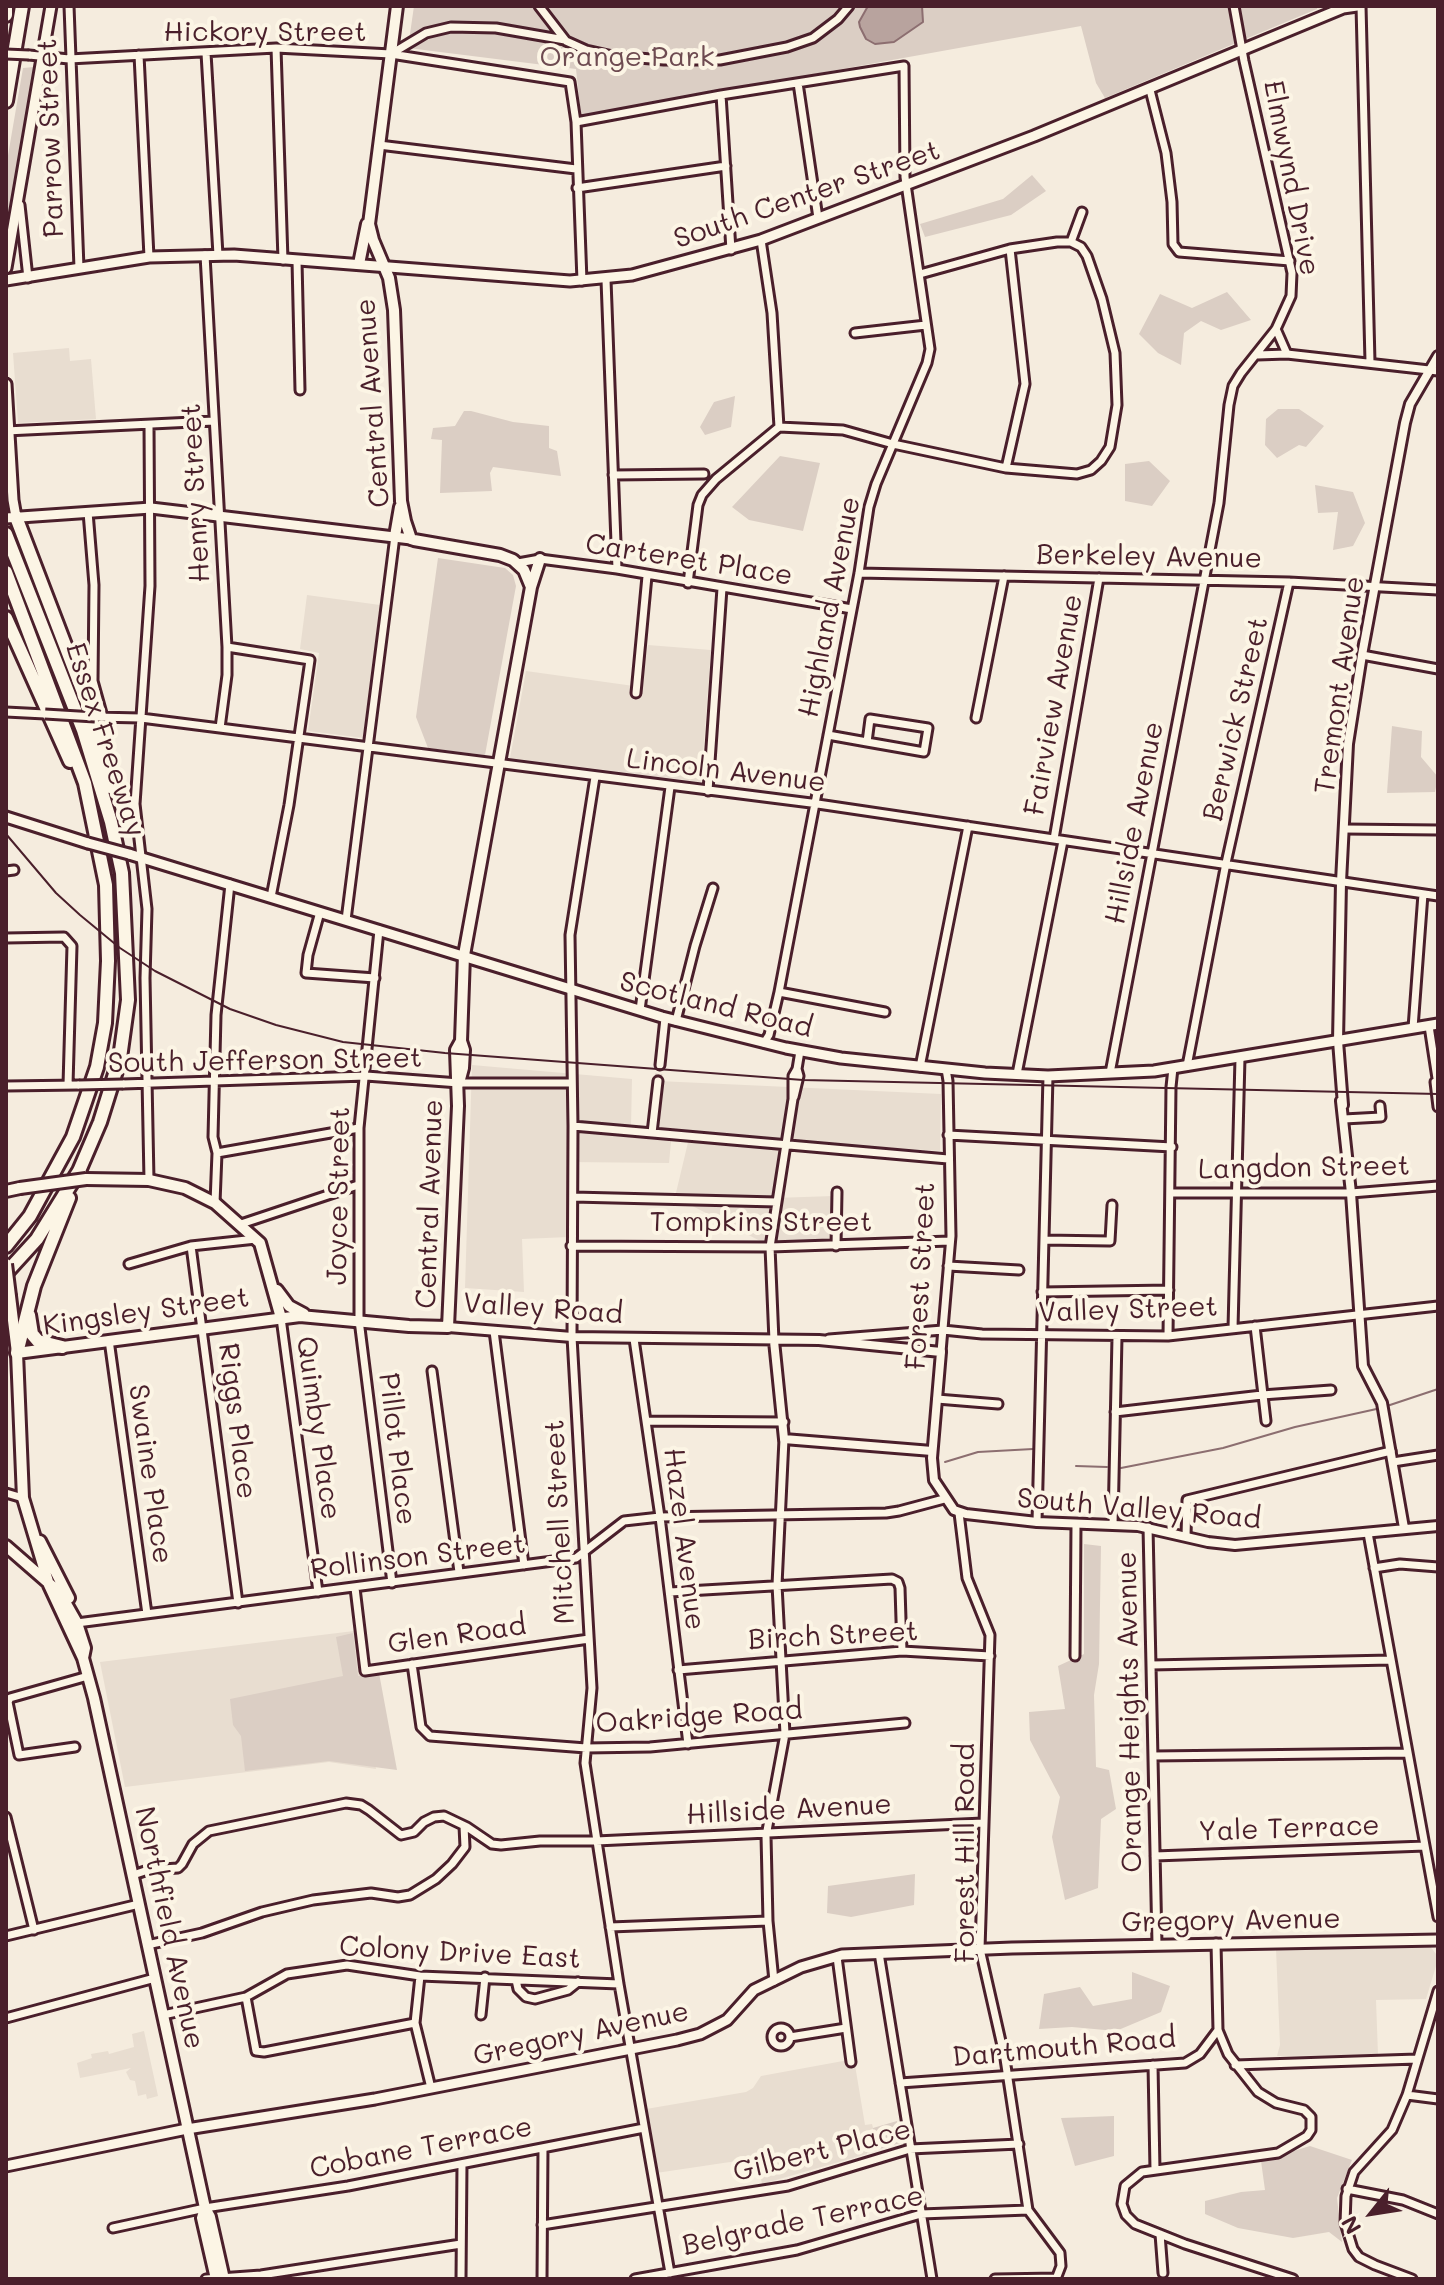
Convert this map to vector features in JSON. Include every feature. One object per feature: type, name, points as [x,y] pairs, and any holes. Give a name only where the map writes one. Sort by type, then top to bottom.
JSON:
[{"type":"highway","points":[[6,6],[6,15]]},
{"type":"highway","points":[[6,101],[22,9]]},
{"type":"highway","points":[[11,518],[86,700],[114,800],[122,873]]},
{"type":"highway","name":"Essex Freeway","points":[[6,534],[83,730],[111,822],[122,873],[128,1000],[120,1058],[83,1175],[37,1239],[6,1273]]},
{"type":"highway","name":"Essex Freeway","points":[[6,572],[76,753],[95,823],[106,885],[108,922],[105,1023],[97,1067],[73,1137],[30,1216],[7,1245]]},
{"type":"highway","points":[[6,618],[95,823]]},
{"type":"highway","points":[[17,1353],[29,1301],[83,1175]]},
{"type":"highway","points":[[29,1301],[32,1334],[38,1341],[62,1347]]},
{"type":"main road","points":[[6,268],[51,6]]},
{"type":"main road","name":"Central Avenue","points":[[397,6],[370,233],[383,265],[394,310],[401,501],[411,539],[500,555],[518,563]]},
{"type":"main road","name":"South Center Street","points":[[6,280],[149,257],[218,255],[582,281],[606,280],[761,240],[1150,90],[1341,7],[1359,6]]},
{"type":"main road","points":[[359,264],[371,207]]},
{"type":"main road","points":[[6,384],[11,518],[151,508],[411,539]]},
{"type":"main road","points":[[395,536],[401,501]]},
{"type":"main road","name":"Central Avenue","points":[[448,1327],[459,1083],[456,1059],[461,1041],[464,955],[497,764],[531,587],[540,559]]},
{"type":"main road","points":[[518,563],[531,587]]},
{"type":"main road","name":"Scotland Road","points":[[6,817],[665,1018],[800,1051],[920,1067],[1048,1076],[1173,1068],[1434,1025]]},
{"type":"main road","points":[[6,1191],[83,1175],[149,1180],[185,1188],[215,1203],[256,1239],[263,1249],[281,1318]]},
{"type":"main road","points":[[6,1264],[17,1353],[23,1498],[49,1585]]},
{"type":"main road","points":[[273,1285],[289,1306],[309,1316]]},
{"type":"main road","name":"Valley Road","points":[[281,1318],[309,1316],[448,1327]]},
{"type":"main road","name":"Kingsley Street","points":[[17,1353],[281,1318]]},
{"type":"main road","points":[[19,1558],[30,1558],[35,1553],[33,1529]]},
{"type":"main road","points":[[33,1529],[68,1594],[77,1623]]},
{"type":"main road","name":"Northfield Avenue","points":[[6,1546],[60,1593],[77,1623],[85,1648],[83,1658]]},
{"type":"main road","name":"Northfield Avenue","points":[[49,1585],[83,1658],[88,1676],[187,2129],[224,2279]]},
{"type":"main road","name":"Gregory Avenue","points":[[6,2166],[187,2129],[431,2088],[700,2034],[727,2020],[754,1990],[801,1967],[837,1957],[980,1949],[1438,1940]]},
{"type":"main road","name":"Northfield Avenue","points":[[205,2208],[202,2218],[216,2279]]},
{"type":"street","name":"Parrow Street","points":[[69,6],[79,268]]},
{"type":"street","points":[[539,6],[566,41]]},
{"type":"street","points":[[391,54],[426,33],[451,27],[496,28],[566,41],[592,52],[613,56],[720,60],[756,55],[813,38],[838,19],[849,6]]},
{"type":"street","name":"Elmwynd Drive","points":[[1204,582],[1219,503],[1233,386],[1276,329],[1291,296],[1290,261],[1234,6]]},
{"type":"street","points":[[1359,6],[1370,362]]},
{"type":"street","name":"Hickory Street","points":[[6,54],[69,59],[276,48],[391,54],[570,82],[576,122]]},
{"type":"street","points":[[276,48],[283,260]]},
{"type":"street","points":[[206,53],[218,255]]},
{"type":"street","points":[[139,55],[149,257]]},
{"type":"street","name":"Highland Avenue","points":[[764,1043],[769,1035],[779,992],[869,507],[930,349],[906,185],[904,66],[798,83]]},
{"type":"street","points":[[582,281],[576,122],[798,83],[818,218]]},
{"type":"street","points":[[1150,90],[1166,153],[1173,244],[1179,252],[1290,261]]},
{"type":"street","points":[[721,95],[731,250]]},
{"type":"street","points":[[379,145],[576,169]]},
{"type":"street","points":[[577,188],[726,166]]},
{"type":"street","points":[[19,196],[28,278]]},
{"type":"street","points":[[1071,242],[1082,212]]},
{"type":"street","points":[[761,240],[772,313],[779,427]]},
{"type":"street","points":[[688,583],[702,495],[716,479],[779,427],[843,430],[1006,468],[1077,474],[1091,470],[1101,461],[1110,447],[1117,405],[1115,353],[1102,299],[1081,247],[1071,242],[1010,249],[920,274]]},
{"type":"street","points":[[1006,468],[1025,384],[1010,249]]},
{"type":"street","name":"Henry Street","points":[[205,255],[227,647],[227,675],[220,728]]},
{"type":"street","points":[[297,261],[300,390]]},
{"type":"street","points":[[606,280],[617,569]]},
{"type":"street","points":[[855,333],[926,325]]},
{"type":"street","points":[[1276,329],[1287,354]]},
{"type":"street","points":[[1257,355],[1287,354],[1435,370]]},
{"type":"street","name":"Tremont Avenue","points":[[1404,1528],[1382,1403],[1363,1366],[1340,1089],[1341,882],[1348,744],[1362,655],[1405,423],[1410,404],[1435,370],[1438,356]]},
{"type":"street","points":[[7,431],[214,421]]},
{"type":"street","points":[[149,425],[150,586],[135,804],[146,890],[149,1180]]},
{"type":"street","points":[[613,475],[704,474]]},
{"type":"street","points":[[88,512],[94,585],[93,681],[99,717]]},
{"type":"street","points":[[346,920],[395,536]]},
{"type":"street","name":"Carteret Place","points":[[518,563],[540,559],[617,569],[852,609]]},
{"type":"street","name":"Berkeley Avenue","points":[[859,573],[1289,582],[1438,590]]},
{"type":"street","points":[[636,693],[647,576]]},
{"type":"street","points":[[976,718],[1004,576]]},
{"type":"street","name":"Fairview Avenue","points":[[1054,839],[1099,578]]},
{"type":"street","name":"Hillside Avenue","points":[[1110,1073],[1204,582]]},
{"type":"street","name":"Berwick Street","points":[[1187,1066],[1226,865],[1289,582]]},
{"type":"street","points":[[708,791],[722,588]]},
{"type":"street","points":[[227,647],[310,660],[271,897]]},
{"type":"street","points":[[1362,655],[1438,669]]},
{"type":"street","name":"Lincoln Avenue","points":[[6,712],[141,718],[815,803],[1438,896]]},
{"type":"street","points":[[828,735],[867,742],[924,752],[928,728],[870,719],[867,742]]},
{"type":"street","name":"Mitchell Street","points":[[595,777],[570,935],[572,1337],[592,1688],[585,1763],[619,1984],[670,2273]]},
{"type":"street","points":[[640,1010],[670,787]]},
{"type":"street","points":[[920,1067],[968,826]]},
{"type":"street","points":[[1344,829],[1438,830]]},
{"type":"street","name":"Fairview Avenue","points":[[1017,1074],[1063,841]]},
{"type":"street","points":[[215,1203],[215,1081],[230,884]]},
{"type":"street","points":[[676,1021],[713,888]]},
{"type":"street","points":[[1413,1028],[1423,894]]},
{"type":"street","points":[[320,912],[306,973],[375,978]]},
{"type":"street","name":"Joyce Street","points":[[359,1320],[359,1128],[379,930]]},
{"type":"street","points":[[6,938],[64,937],[72,946],[68,1085]]},
{"type":"street","points":[[779,992],[885,1012]]},
{"type":"street","points":[[660,1065],[665,1018]]},
{"type":"street","points":[[1434,1025],[1438,1107]]},
{"type":"street","points":[[774,1981],[768,1921],[766,1833],[785,1734],[777,1585],[784,1422],[774,1341],[770,1247],[793,1099],[797,1091],[800,1051]]},
{"type":"street","points":[[1233,1328],[1240,1058]]},
{"type":"street","points":[[1168,1336],[1173,1068]]},
{"type":"street","name":"Forest Street","points":[[932,1451],[950,1241],[947,1104],[944,1094],[946,1069]]},
{"type":"street","points":[[1435,1072],[1438,1085]]},
{"type":"street","name":"South Jefferson Street","points":[[6,1086],[366,1076],[459,1083],[572,1083]]},
{"type":"street","points":[[1037,1522],[1048,1076]]},
{"type":"street","points":[[652,1133],[658,1081]]},
{"type":"street","points":[[1344,1119],[1381,1117],[1380,1106]]},
{"type":"street","points":[[573,1126],[948,1159]]},
{"type":"street","points":[[217,1153],[359,1128]]},
{"type":"street","points":[[948,1135],[1172,1147]]},
{"type":"street","points":[[241,1224],[358,1185]]},
{"type":"street","name":"Langdon Street","points":[[1171,1193],[1351,1193],[1438,1186]]},
{"type":"street","points":[[836,1246],[837,1192]]},
{"type":"street","points":[[573,1197],[777,1202]]},
{"type":"street","points":[[1044,1240],[1110,1241],[1112,1205]]},
{"type":"street","points":[[129,1264],[191,1246],[256,1239]]},
{"type":"street","name":"Tompkins Street","points":[[571,1246],[770,1247],[950,1241]]},
{"type":"street","name":"Riggs Place","points":[[191,1246],[238,1603]]},
{"type":"street","points":[[948,1266],[1019,1270]]},
{"type":"street","points":[[1042,1292],[1169,1290]]},
{"type":"street","name":"Valley Street","points":[[774,1341],[943,1330],[1168,1336],[1438,1306]]},
{"type":"street","name":"Quimby Place","points":[[281,1318],[318,1592]]},
{"type":"street","name":"Pillot Place","points":[[359,1320],[392,1583]]},
{"type":"street","points":[[1255,1326],[1266,1421]]},
{"type":"street","name":"Valley Road","points":[[448,1327],[572,1337],[774,1341]]},
{"type":"street","points":[[494,1331],[524,1565]]},
{"type":"street","points":[[1113,1525],[1117,1337]]},
{"type":"street","name":"Hazel Avenue","points":[[634,1339],[688,1744]]},
{"type":"street","name":"Swaine Place","points":[[109,1340],[147,1614]]},
{"type":"street","name":"Valley Street","points":[[819,1340],[941,1352]]},
{"type":"street","points":[[432,1371],[459,1572]]},
{"type":"street","points":[[1115,1412],[1331,1390]]},
{"type":"street","points":[[937,1399],[998,1404]]},
{"type":"street","points":[[647,1421],[784,1422]]},
{"type":"street","points":[[784,1439],[932,1451],[934,1480],[944,1499],[959,1513]]},
{"type":"street","points":[[1186,1536],[1187,1500],[1391,1451]]},
{"type":"street","points":[[1393,1462],[1438,1455]]},
{"type":"street","points":[[6,1493],[23,1498]]},
{"type":"street","name":"Rollinson Street","points":[[77,1623],[576,1558],[624,1521],[660,1517],[899,1511],[944,1499]]},
{"type":"street","name":"South Valley Road","points":[[959,1513],[1037,1522],[1148,1527],[1235,1545],[1438,1526]]},
{"type":"street","name":"Forest Hill Road","points":[[959,1513],[967,1578],[989,1627],[980,1949],[1008,2076],[1028,2210],[1060,2253],[1061,2266],[1057,2278]]},
{"type":"street","points":[[1075,1656],[1076,1524]]},
{"type":"street","name":"Orange Heights Avenue","points":[[1148,1527],[1157,1944]]},
{"type":"street","points":[[1368,1533],[1438,1917]]},
{"type":"street","points":[[1374,1568],[1400,1564],[1438,1567]]},
{"type":"street","points":[[670,1592],[892,1579],[898,1582],[900,1588],[902,1651]]},
{"type":"street","name":"Glen Road","points":[[355,1588],[365,1671],[589,1639]]},
{"type":"street","name":"Birch Street","points":[[678,1670],[902,1651],[990,1656]]},
{"type":"street","points":[[1151,1665],[1391,1660]]},
{"type":"street","name":"Oakridge Road","points":[[412,1664],[421,1727],[430,1736],[586,1748],[688,1744],[905,1723]]},
{"type":"street","points":[[75,1747],[19,1755],[8,1702],[10,1698],[88,1676]]},
{"type":"street","points":[[1153,1756],[1408,1753]]},
{"type":"street","name":"Hillside Avenue","points":[[133,1875],[178,1868],[193,1844],[209,1831],[338,1804],[361,1805],[401,1835],[414,1832],[434,1817],[444,1816],[492,1844],[501,1845],[983,1823]]},
{"type":"street","points":[[6,1817],[34,1930]]},
{"type":"street","points":[[147,1945],[202,1933],[262,1912],[313,1900],[371,1893],[398,1897],[410,1895],[436,1879],[452,1864],[465,1847],[464,1826]]},
{"type":"street","name":"Yale Terrace","points":[[1155,1856],[1425,1846]]},
{"type":"street","points":[[6,1936],[139,1904]]},
{"type":"street","points":[[610,1927],[768,1921]]},
{"type":"street","points":[[1216,1943],[1218,2030],[1235,2065],[1258,2092],[1276,2103],[1304,2110],[1313,2123],[1307,2136],[1278,2153],[1142,2172],[1129,2181],[1123,2192],[1122,2204],[1126,2215],[1135,2224],[1293,2279]]},
{"type":"street","points":[[879,1953],[932,2279]]},
{"type":"street","points":[[837,1957],[851,2062]]},
{"type":"street","name":"Colony Drive East","points":[[163,2015],[246,1997],[287,1974],[347,1965],[420,1976],[619,1984]]},
{"type":"street","points":[[420,1976],[415,2023],[431,2088]]},
{"type":"street","points":[[481,2015],[485,1977]]},
{"type":"street","points":[[6,2018],[155,1978]]},
{"type":"street","points":[[516,1980],[518,1989],[526,1997],[535,1999],[568,1990],[578,1982]]},
{"type":"street","points":[[1412,2279],[1359,2257],[1353,2249],[1345,2223],[1347,2189],[1354,2172],[1392,2130],[1407,2095],[1438,1991]]},
{"type":"street","points":[[246,1997],[256,2051],[415,2023]]},
{"type":"street","points":[[790,2037],[846,2028]]},
{"type":"street","name":"Dartmouth Road","points":[[900,2083],[1185,2063],[1209,2044],[1218,2030]]},
{"type":"street","points":[[1235,2065],[1417,2059]]},
{"type":"street","points":[[1153,2065],[1155,2170]]},
{"type":"street","points":[[1407,2095],[1438,2099]]},
{"type":"street","name":"Cobane Terrace","points":[[113,2228],[205,2208],[348,2186],[644,2128]]},
{"type":"street","name":"Gilbert Place","points":[[542,2225],[788,2186],[910,2149],[1019,2144]]},
{"type":"street","points":[[542,2279],[543,2148]]},
{"type":"street","points":[[461,2279],[462,2164]]},
{"type":"street","points":[[1347,2189],[1403,2200],[1438,2214]]},
{"type":"street","name":"Belgrade Terrace","points":[[635,2279],[797,2250],[921,2214],[1028,2210]]},
{"type":"street","points":[[1160,2234],[1163,2273]]},
{"type":"street","points":[[206,2279],[262,2277],[461,2244]]},
{"type":"street","points":[[995,2279],[1057,2278]]},
{"type":"shaded area","points":[[868,6],[922,6],[923,22],[894,42],[875,44],[866,39],[859,22]]},
{"type":"shaded area","points":[[69,348],[70,361],[91,359],[96,419],[18,423],[13,353]]},
{"type":"shaded area","points":[[307,595],[380,605],[363,738],[308,731],[319,653],[300,649]]},
{"type":"shaded area","points":[[648,645],[711,650],[701,782],[510,758],[526,671],[641,687]]},
{"type":"shaded area","points":[[472,1065],[632,1079],[631,1127],[653,1128],[658,1081],[941,1094],[940,1151],[785,1141],[775,1198],[833,1196],[834,1242],[766,1244],[675,1197],[690,1134],[672,1132],[669,1163],[568,1162],[569,1237],[522,1239],[524,1292],[465,1288]]},
{"type":"shaded area","points":[[354,1631],[376,1769],[329,1762],[125,1787],[100,1662]]},
{"type":"shaded area","points":[[1430,1946],[1436,1954],[1436,1966],[1426,1999],[1376,2000],[1378,2055],[1277,2056],[1280,2045],[1276,1949]]},
{"type":"shaded area","points":[[144,2031],[158,2096],[147,2099],[146,2094],[138,2096],[135,2081],[130,2080],[126,2072],[131,2068],[80,2078],[77,2063],[92,2058],[91,2054],[108,2051],[109,2054],[134,2047],[132,2034]]},
{"type":"shaded area","points":[[854,2059],[865,2125],[872,2124],[874,2135],[863,2137],[867,2154],[762,2184],[757,2158],[656,2173],[646,2109],[746,2092],[761,2076]]},
{"type":"green space","name":"Orange Park","points":[[414,6],[1317,6],[1317,9],[1105,98],[1096,83],[1081,26],[581,116],[576,69],[408,48]]},
{"type":"green space","points":[[34,67],[6,230],[6,167],[23,68]]},
{"type":"green space","points":[[1032,175],[1046,191],[1011,215],[925,237],[920,224],[1003,199]]},
{"type":"green space","points":[[1227,292],[1251,320],[1221,330],[1201,321],[1184,333],[1181,365],[1158,353],[1139,334],[1160,294],[1192,308]]},
{"type":"green space","points":[[735,396],[731,427],[705,435],[700,427],[714,402]]},
{"type":"green space","points":[[1278,409],[1299,409],[1324,426],[1306,447],[1299,445],[1277,458],[1265,445],[1266,419]]},
{"type":"green space","points":[[464,411],[549,426],[549,448],[557,451],[561,476],[493,467],[490,473],[492,491],[440,493],[442,440],[431,439],[433,428],[455,426]]},
{"type":"green space","points":[[780,456],[820,463],[803,531],[749,520],[732,507]]},
{"type":"green space","points":[[1149,461],[1170,481],[1152,506],[1125,501],[1125,464]]},
{"type":"green space","points":[[1315,485],[1353,492],[1365,523],[1353,546],[1333,550],[1338,512],[1318,513]]},
{"type":"green space","points":[[438,558],[505,568],[513,575],[516,586],[485,755],[428,748],[416,717]]},
{"type":"green space","points":[[1392,726],[1422,731],[1421,757],[1438,777],[1435,792],[1387,793]]},
{"type":"green space","points":[[1084,1544],[1101,1546],[1099,1664],[1094,1695],[1096,1767],[1109,1770],[1116,1809],[1101,1819],[1098,1888],[1065,1900],[1052,1837],[1060,1797],[1030,1740],[1029,1712],[1065,1709],[1058,1666],[1084,1654]]},
{"type":"green space","points":[[353,1633],[358,1676],[379,1673],[397,1770],[329,1761],[245,1771],[241,1736],[233,1725],[230,1699],[343,1676],[336,1637]]},
{"type":"green space","points":[[915,1874],[914,1905],[851,1917],[827,1913],[828,1886]]},
{"type":"green space","points":[[1132,1972],[1170,1986],[1161,2012],[1116,2031],[1072,2027],[1039,2029],[1044,1994],[1080,1987],[1093,2006],[1132,1999]]},
{"type":"green space","points":[[1114,2116],[1114,2156],[1075,2166],[1061,2118]]},
{"type":"green space","points":[[897,2121],[900,2143],[866,2153],[863,2136],[873,2135],[873,2128]]},
{"type":"green space","points":[[1310,2146],[1352,2160],[1337,2198],[1342,2242],[1329,2232],[1293,2238],[1238,2228],[1205,2214],[1205,2201],[1265,2190],[1261,2161]]},
{"type":"waterway","points":[[1387,1406],[1438,1389]]},
{"type":"waterway","points":[[1121,1468],[1223,1448],[1295,1427],[1381,1408]]},
{"type":"waterway","points":[[945,1462],[978,1452],[1033,1449]]},
{"type":"waterway","points":[[1076,1466],[1107,1467]]},
{"type":"tunnel","points":[[658,1081],[660,1065]]},
{"type":"railway","points":[[6,834],[56,893],[120,948],[155,971],[230,1009],[276,1025],[343,1042],[445,1053],[803,1080],[1438,1094]]}]
